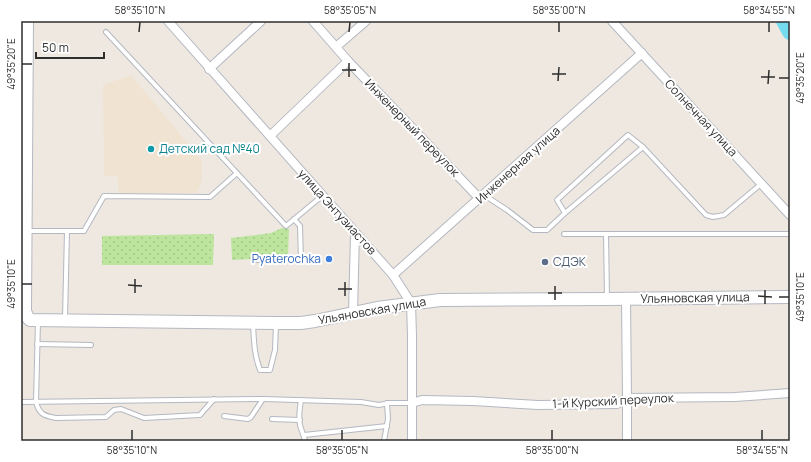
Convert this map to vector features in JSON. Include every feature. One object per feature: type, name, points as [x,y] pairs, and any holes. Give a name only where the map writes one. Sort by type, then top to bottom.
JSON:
[{"type":"main road","points":[[27,21],[23,152],[28,318]]},
{"type":"main road","name":"Ульяновская улица","points":[[28,318],[65,321],[301,323],[377,308],[440,300],[790,297]]},
{"type":"street","name":"улица Энтузиастов","points":[[168,21],[393,276],[411,303]]},
{"type":"street","points":[[209,69],[261,21]]},
{"type":"street","name":"Инженерный переулок","points":[[313,21],[348,60],[482,197]]},
{"type":"street","points":[[336,47],[366,21]]},
{"type":"street","name":"Солнечная улица","points":[[612,21],[790,215]]},
{"type":"street","name":"Инженерная улица","points":[[393,276],[642,54]]},
{"type":"street","points":[[270,136],[348,60]]},
{"type":"street","points":[[353,313],[355,233]]},
{"type":"street","points":[[626,299],[628,398],[627,441]]},
{"type":"street","points":[[411,303],[412,441]]},
{"type":"street","name":"1-й Курский переулок","points":[[412,403],[422,400],[538,405],[617,404],[628,398],[735,397],[790,393]]},
{"type":"lane","points":[[106,32],[286,226],[322,196]]},
{"type":"lane","points":[[565,213],[557,200],[628,135],[643,147],[706,215],[713,217],[724,215],[762,183]]},
{"type":"lane","points":[[482,197],[507,210],[533,230],[547,230],[643,147]]},
{"type":"lane","points":[[25,231],[84,231],[104,196],[210,197],[237,173]]},
{"type":"lane","points":[[256,260],[301,261],[300,226],[294,219]]},
{"type":"lane","points":[[65,321],[67,231]]},
{"type":"lane","points":[[564,234],[790,234]]},
{"type":"lane","points":[[606,234],[607,299]]},
{"type":"lane","points":[[28,318],[37,344],[36,402],[38,409],[42,414],[48,417],[106,417],[114,410],[122,409],[144,418],[200,415],[214,400]]},
{"type":"lane","points":[[253,323],[254,353],[257,363],[260,370],[270,370],[275,350],[276,323]]},
{"type":"lane","points":[[37,344],[91,345]]},
{"type":"lane","points":[[21,402],[263,399],[361,402],[378,405],[387,403],[412,403]]},
{"type":"lane","points":[[224,416],[248,419],[252,417],[263,399]]},
{"type":"lane","points":[[301,400],[299,414],[300,425],[305,441]]},
{"type":"lane","points":[[384,441],[387,426],[387,403]]},
{"type":"lane","points":[[272,418],[300,420]]},
{"type":"lane","points":[[304,435],[387,426]]},
{"type":"shaded area","points":[[131,75],[202,161],[202,179],[197,193],[119,193],[117,176],[104,176],[103,85]]},
{"type":"green space","points":[[282,228],[289,229],[288,257],[232,260],[231,238],[271,233]]},
{"type":"green space","points":[[214,234],[213,265],[102,265],[102,236]]},
{"type":"waterway","points":[[784,21],[790,32]]},
{"type":"place","name":"Детский сад №40","points":[[151,149]]},
{"type":"place","name":"Pyaterochka","points":[[329,259]]},
{"type":"place","name":"СДЭК","points":[[545,262]]}]
